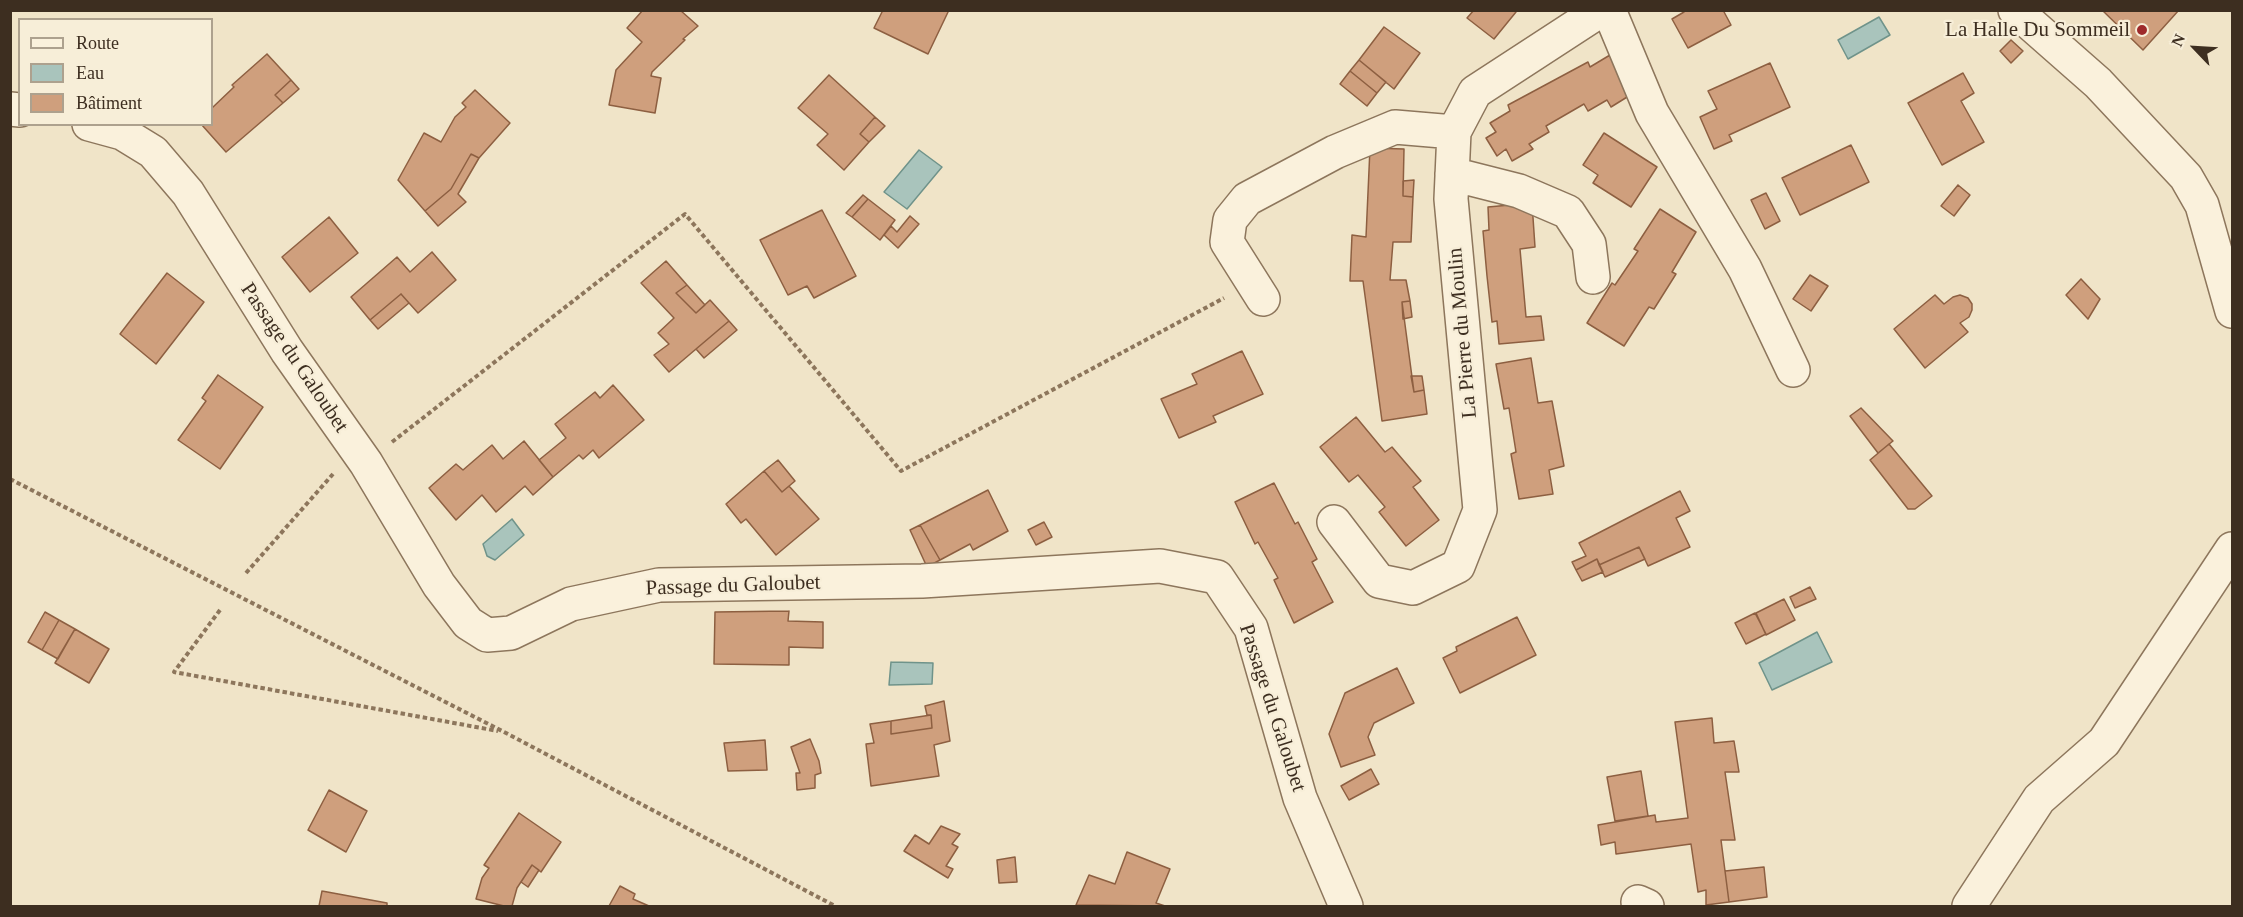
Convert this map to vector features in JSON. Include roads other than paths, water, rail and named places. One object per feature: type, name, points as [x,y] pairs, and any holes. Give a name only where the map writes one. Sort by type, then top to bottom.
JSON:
[{"type":"street","name":"La Pierre du Moulin","points":[[1334,522],[1378,581],[1413,588],[1458,566],[1480,510],[1451,199],[1454,132],[1475,92],[1601,10]]},
{"type":"street","points":[[1609,10],[1652,113],[1745,269],[1793,370]]},
{"type":"street","points":[[2015,10],[2098,83],[2186,177],[2202,205],[2232,311]]},
{"type":"street","name":"Passage du Galoubet","points":[[96,126],[122,133],[153,152],[188,193],[287,351],[361,455],[439,585],[468,622],[487,635],[511,633],[571,604],[659,585],[922,581],[1160,566],[1217,576],[1251,628],[1300,798],[1346,906]]},
{"type":"street","points":[[1263,299],[1227,242],[1230,220],[1247,199],[1335,152],[1395,127],[1454,132]]},
{"type":"street","points":[[1452,174],[1519,191],[1569,212],[1589,244],[1593,277]]},
{"type":"street","points":[[1969,906],[2039,799],[2104,741],[2232,549]]},
{"type":"water","points":[[1879,17],[1890,35],[1848,59],[1838,40]]},
{"type":"water","points":[[919,150],[942,167],[907,209],[884,192]]},
{"type":"water","points":[[512,519],[524,535],[495,560],[487,556],[483,544]]},
{"type":"water","points":[[1817,632],[1832,662],[1772,690],[1759,663]]},
{"type":"water","points":[[891,662],[933,663],[932,684],[889,685]]},
{"type":"place","name":"La Halle Du Sommeil","points":[[2142,30]]}]
